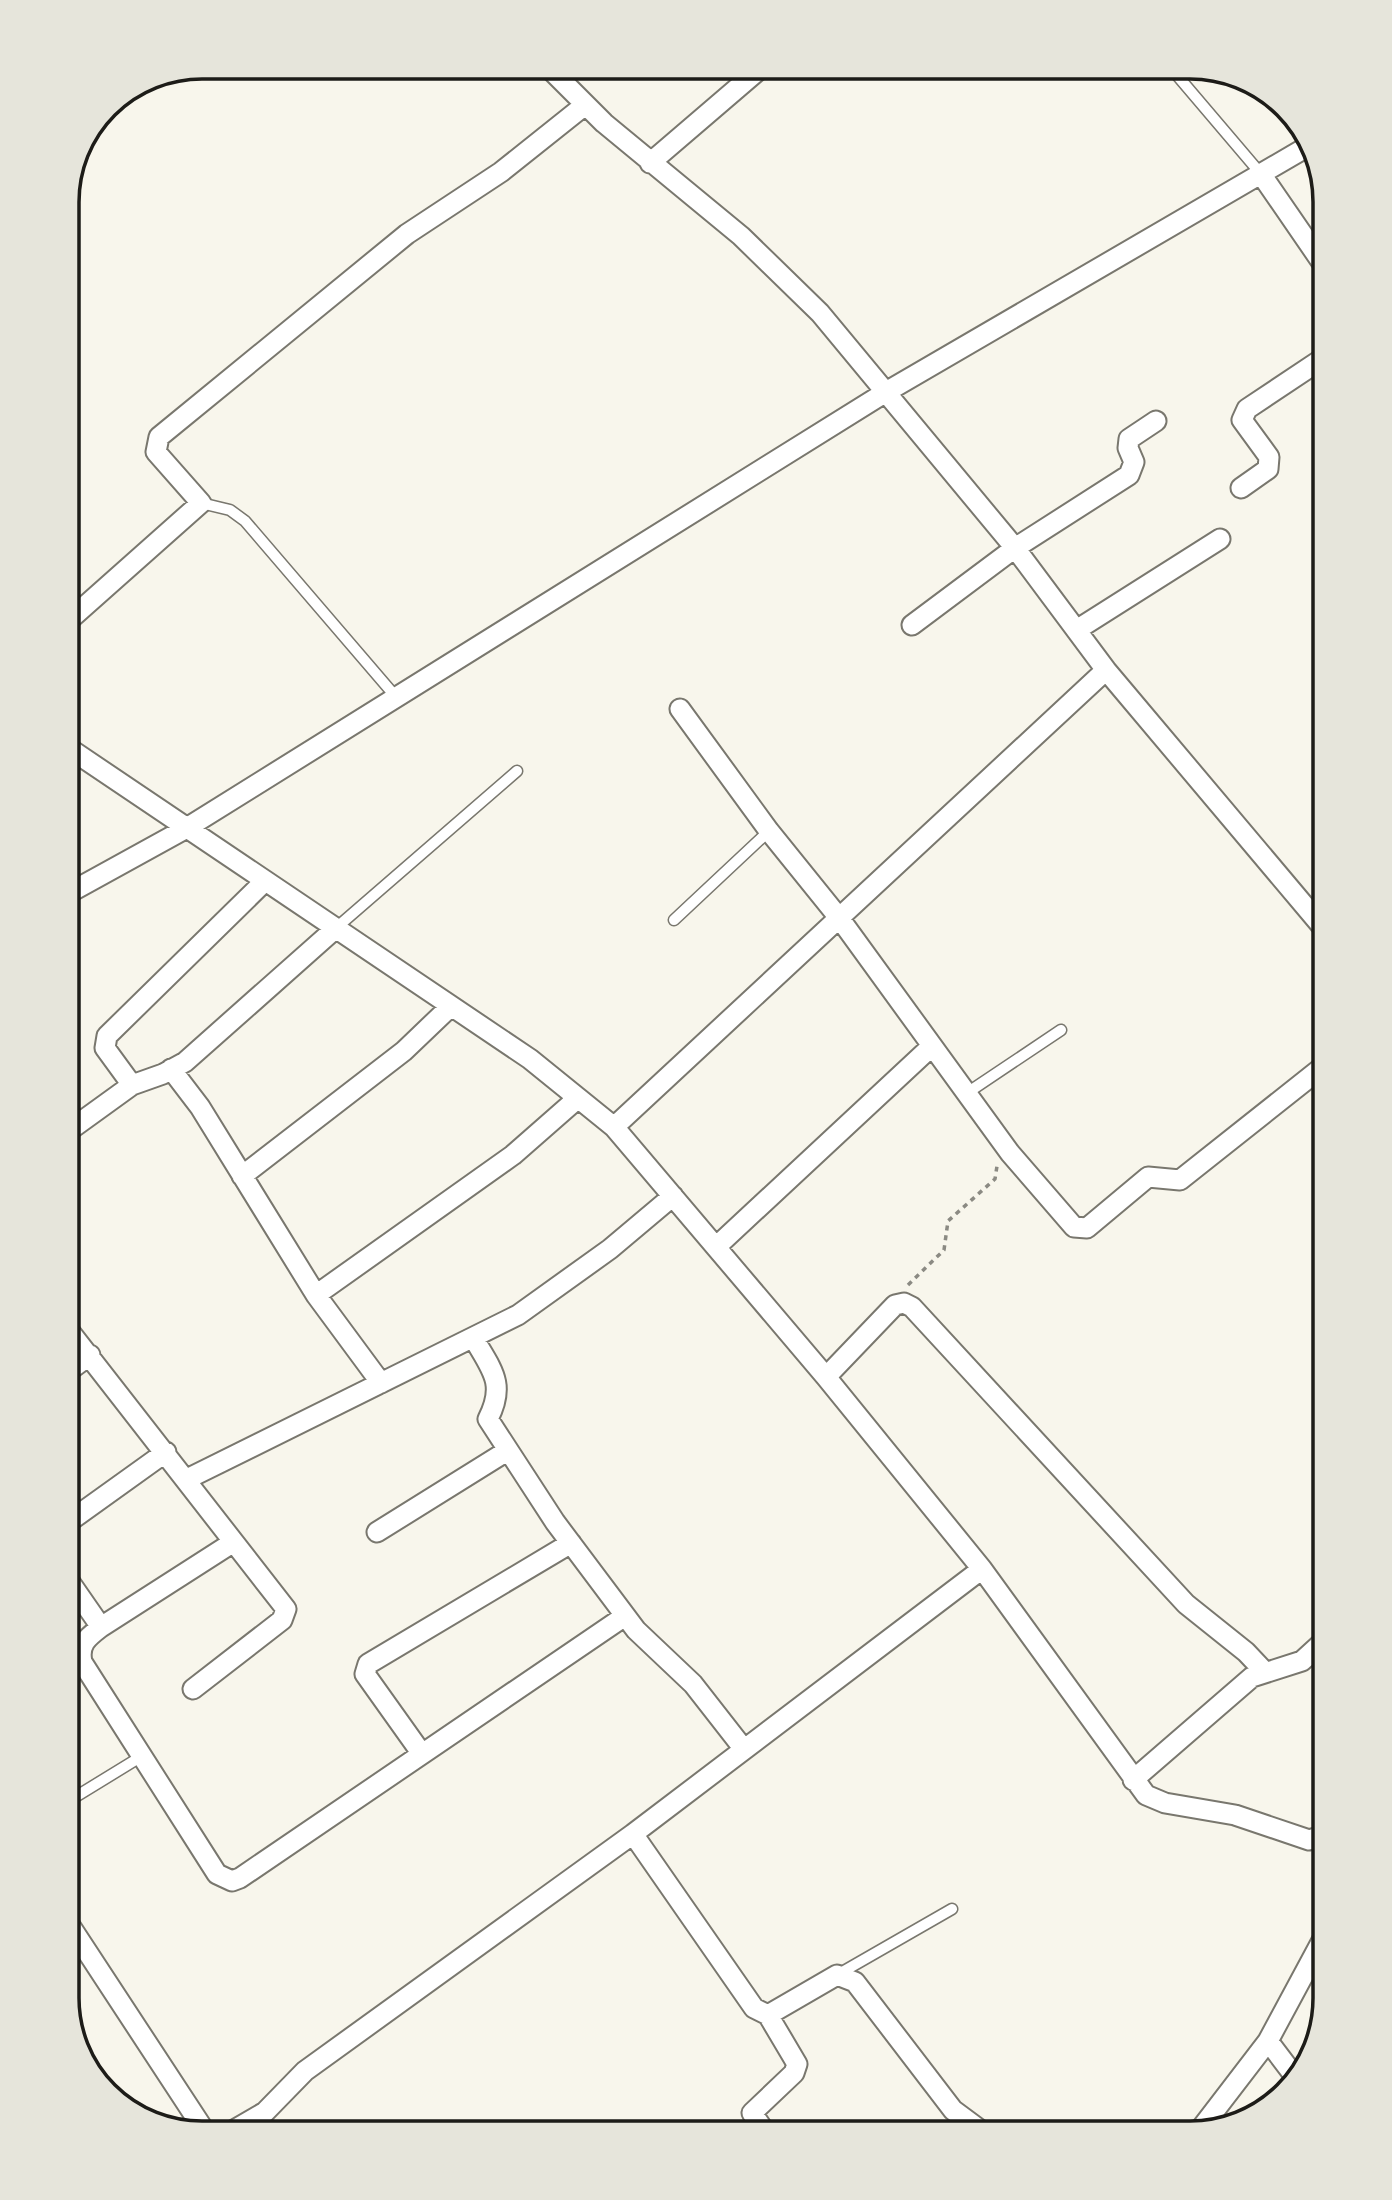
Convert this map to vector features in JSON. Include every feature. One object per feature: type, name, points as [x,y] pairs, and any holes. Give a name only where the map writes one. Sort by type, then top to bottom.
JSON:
[{"type":"street","points":[[560,79],[650,163],[741,236],[810,303],[1015,548],[1106,670],[1313,916]]},
{"type":"street","points":[[650,163],[748,79]]},
{"type":"street","points":[[79,611],[201,503],[156,452],[159,437],[407,234],[501,172],[585,105]]},
{"type":"street","points":[[79,887],[185,829],[886,392],[1302,150]]},
{"type":"street","points":[[1261,174],[1313,250]]},
{"type":"street","points":[[1241,488],[1268,469],[1269,464],[1269,457],[1242,420],[1243,415],[1247,409],[1313,365]]},
{"type":"street","points":[[912,625],[1015,548],[1129,475],[1134,462],[1128,448],[1129,439],[1156,421]]},
{"type":"street","points":[[1078,629],[1220,539]]},
{"type":"street","points":[[614,1127],[1106,670]]},
{"type":"street","points":[[680,709],[769,831],[840,919],[1000,1139],[1074,1227],[1087,1228],[1149,1177],[1174,1182],[1180,1180],[1313,1075]]},
{"type":"street","points":[[79,755],[530,1059],[614,1127],[826,1377],[982,1569],[1146,1795],[1165,1803],[1225,1812],[1309,1840],[1313,1839]]},
{"type":"street","points":[[132,1085],[105,1048],[107,1037],[265,881]]},
{"type":"street","points":[[79,1123],[132,1085],[185,1062],[336,928]]},
{"type":"street","points":[[242,1176],[404,1051],[451,1006]]},
{"type":"street","points":[[716,1247],[932,1046]]},
{"type":"street","points":[[171,1069],[200,1107],[316,1295],[381,1383]]},
{"type":"street","points":[[316,1295],[513,1155],[578,1098]]},
{"type":"street","points":[[187,1479],[518,1315],[566,1282],[673,1196]]},
{"type":"street","points":[[826,1377],[895,1305],[904,1303],[912,1307],[1186,1604],[1246,1652],[1264,1671]]},
{"type":"street","points":[[474,1339],[498,1380],[496,1403],[488,1419],[507,1451],[625,1616],[693,1684],[743,1748]]},
{"type":"street","points":[[79,1342],[187,1479],[232,1543],[286,1609],[286,1614],[193,1689]]},
{"type":"street","points":[[79,1363],[90,1355]]},
{"type":"street","points":[[377,1532],[507,1451]]},
{"type":"street","points":[[79,1513],[166,1452]]},
{"type":"street","points":[[79,1647],[101,1626],[232,1543]]},
{"type":"street","points":[[422,1754],[365,1674],[368,1664],[571,1544]]},
{"type":"street","points":[[250,2121],[265,2112],[305,2071],[634,1834],[743,1748],[982,1569]]},
{"type":"street","points":[[79,1596],[101,1626]]},
{"type":"street","points":[[79,1659],[217,1874],[232,1881],[625,1616]]},
{"type":"street","points":[[1133,1780],[1252,1677],[1302,1661],[1313,1651]]},
{"type":"street","points":[[634,1834],[754,2008],[768,2015],[797,2064],[794,2073],[752,2113],[758,2121]]},
{"type":"street","points":[[79,1941],[198,2121]]},
{"type":"street","points":[[1208,2120],[1268,2041],[1313,1957]]},
{"type":"street","points":[[768,2015],[837,1975],[855,1982],[953,2110],[968,2121]]},
{"type":"street","points":[[1268,2041],[1290,2070]]},
{"type":"lane","points":[[1180,79],[1261,174]]},
{"type":"lane","points":[[201,503],[230,510],[245,521],[396,697]]},
{"type":"lane","points":[[336,928],[517,771]]},
{"type":"lane","points":[[674,920],[769,831]]},
{"type":"lane","points":[[967,1093],[1061,1030]]},
{"type":"lane","points":[[79,1794],[142,1756]]},
{"type":"lane","points":[[837,1975],[952,1909]]},
{"type":"path","points":[[904,1303],[905,1288],[944,1250],[948,1221],[995,1179],[1000,1139]]}]
